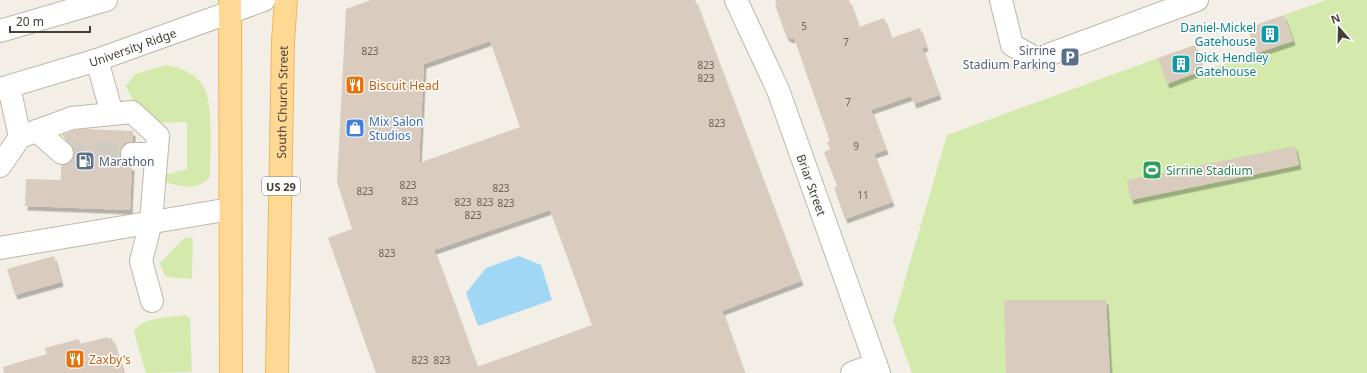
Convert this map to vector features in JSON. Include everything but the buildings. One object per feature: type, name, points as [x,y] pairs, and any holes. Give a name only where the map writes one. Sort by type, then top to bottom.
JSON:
[{"type":"main road","name":"South Church Street","points":[[277,373],[283,41],[286,0]]},
{"type":"main road","points":[[230,6],[231,373]]},
{"type":"street","points":[[0,31],[106,0]]},
{"type":"street","name":"University Ridge","points":[[4,88],[97,60],[230,6],[264,0]]},
{"type":"street","name":"Briar Street","points":[[736,0],[778,90],[877,369]]},
{"type":"street","points":[[1001,0],[1012,45],[1037,59],[1196,0]]},
{"type":"street","points":[[97,60],[112,114]]},
{"type":"street","points":[[4,88],[29,134],[62,153]]},
{"type":"street","points":[[0,166],[29,134],[72,118],[132,112],[158,136],[151,222],[141,261],[152,301]]},
{"type":"street","points":[[132,154],[156,154]]},
{"type":"street","points":[[0,248],[230,209]]},
{"type":"street","points":[[852,373],[877,369]]},
{"type":"green space","name":"Sirrine Stadium","points":[[1326,0],[1367,0],[1367,373],[1110,373],[1106,300],[1005,300],[1006,373],[912,373],[893,321],[947,135],[1158,58],[1167,83],[1293,41],[1284,15]]},
{"type":"green space","points":[[166,65],[176,67],[194,76],[201,83],[208,101],[211,128],[210,177],[194,186],[189,187],[165,182],[164,175],[187,169],[187,122],[153,123],[137,106],[126,86],[135,74]]},
{"type":"green space","points":[[185,237],[193,239],[192,279],[167,277],[164,274],[160,263]]},
{"type":"green space","points":[[185,315],[190,318],[192,372],[146,373],[134,332],[143,323],[150,320]]},
{"type":"water","points":[[519,256],[541,265],[552,300],[478,326],[466,293],[486,268]]},
{"type":"tunnel","points":[[62,153],[132,154]]},
{"type":"place","name":"Daniel-Mickel Gatehouse","points":[[1270,34]]},
{"type":"place","name":"Sirrine Stadium Parking","points":[[1070,57]]},
{"type":"place","name":"Dick Hendley Gatehouse","points":[[1181,64]]},
{"type":"place","name":"Biscuit Head","points":[[355,85]]},
{"type":"place","name":"Mix Salon Studios","points":[[355,128]]},
{"type":"place","name":"Marathon","points":[[85,161]]},
{"type":"place","name":"Sirrine Stadium","points":[[1152,170]]},
{"type":"place","name":"Zaxby's","points":[[75,359]]}]
